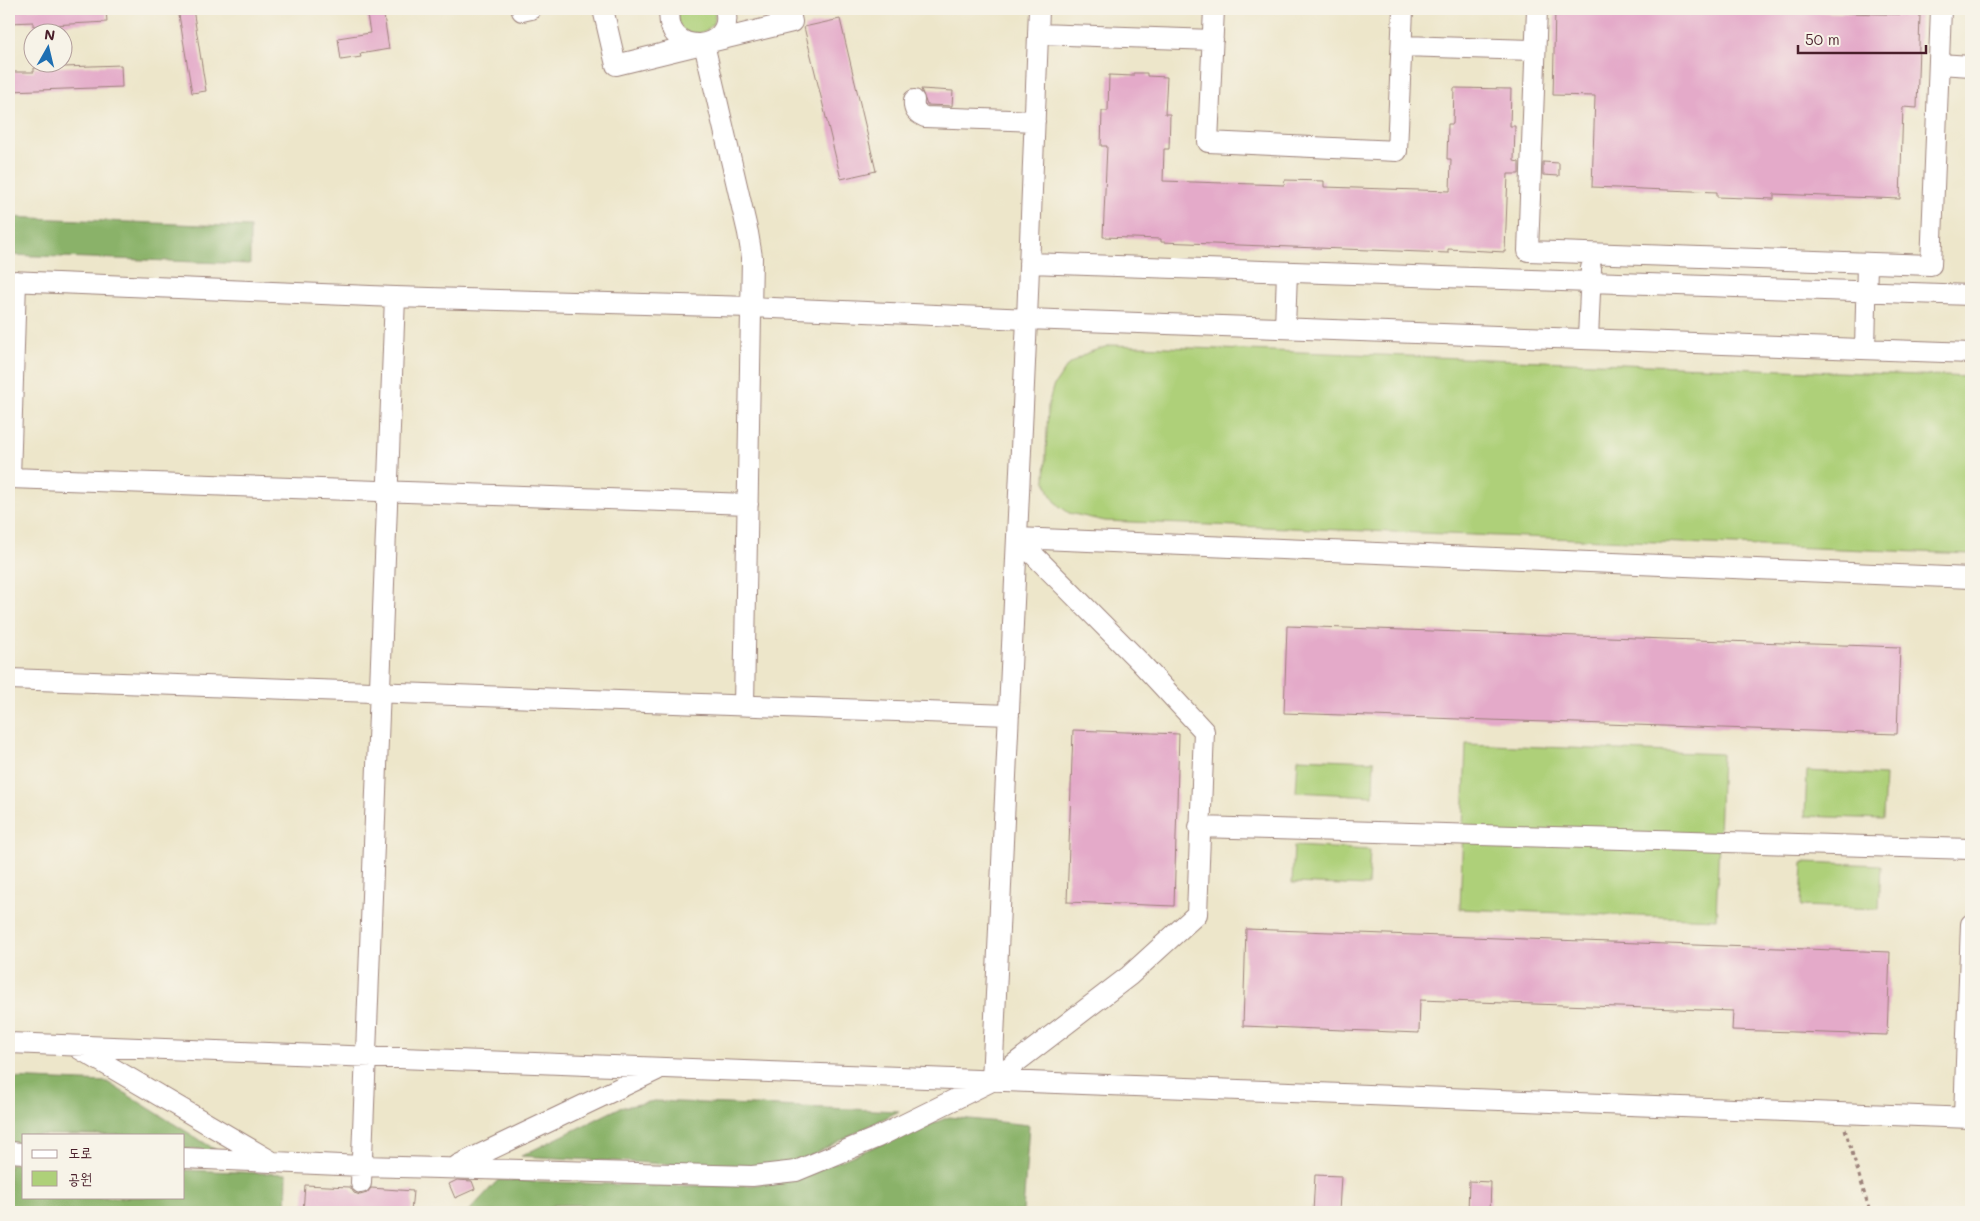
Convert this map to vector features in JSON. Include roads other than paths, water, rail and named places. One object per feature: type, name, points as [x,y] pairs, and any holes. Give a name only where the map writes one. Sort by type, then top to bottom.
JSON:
[{"type":"street","points":[[522,9],[522,11],[531,9]]},
{"type":"street","points":[[603,9],[616,65],[792,22],[788,9]]},
{"type":"street","points":[[670,9],[668,18],[672,30],[680,39],[692,44],[704,44],[716,38],[724,28],[725,9]]},
{"type":"street","points":[[992,1080],[1027,318],[1039,9]]},
{"type":"street","points":[[1214,9],[1208,142],[1397,151],[1403,9]]},
{"type":"street","points":[[1537,9],[1528,251],[1932,265],[1941,9]]},
{"type":"street","points":[[1038,34],[1213,40]]},
{"type":"street","points":[[704,44],[748,233],[752,274],[744,705]]},
{"type":"street","points":[[1402,46],[1536,50]]},
{"type":"street","points":[[1939,64],[1971,66]]},
{"type":"street","points":[[914,100],[914,108],[917,114],[925,117],[1034,121]]},
{"type":"street","points":[[1588,339],[1591,254]]},
{"type":"street","points":[[1029,263],[1971,295]]},
{"type":"street","points":[[1865,349],[1867,263]]},
{"type":"street","points":[[1285,328],[1287,272]]},
{"type":"street","points":[[748,504],[10,478],[12,281],[396,297],[751,307],[1971,353]]},
{"type":"street","points":[[362,1174],[396,297]]},
{"type":"street","points":[[1017,538],[1971,578]]},
{"type":"street","points":[[185,1158],[273,1162],[362,1174],[454,1167],[752,1176],[796,1171],[878,1137],[992,1080],[1129,976],[1197,914],[1204,731],[1140,662],[1017,538]]},
{"type":"street","points":[[9,679],[1009,715]]},
{"type":"street","points":[[1199,826],[1971,849]]},
{"type":"street","points":[[9,1044],[1968,1118],[1971,924]]},
{"type":"street","points":[[75,1046],[273,1162]]},
{"type":"street","points":[[454,1167],[661,1068]]},
{"type":"street","points":[[9,1152],[22,1153]]}]
